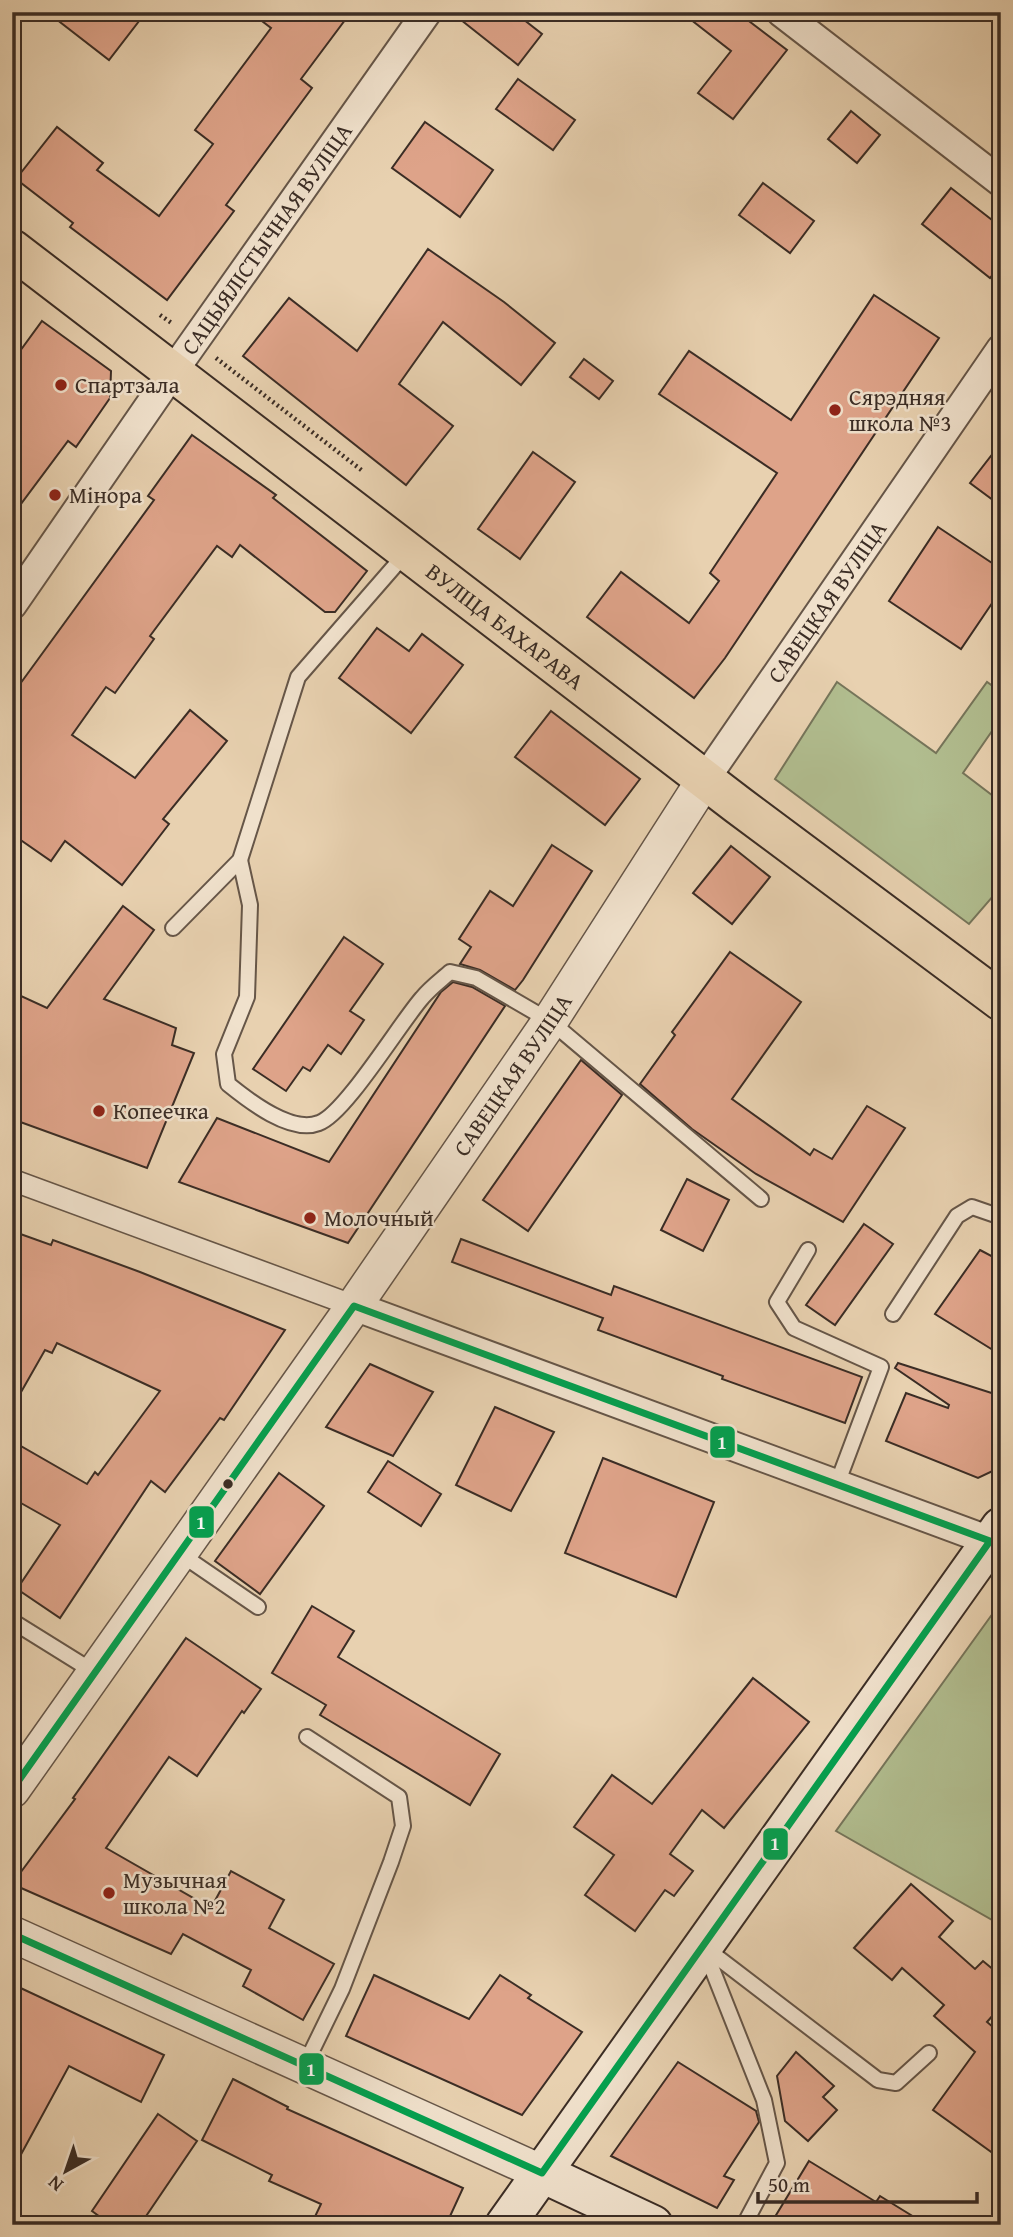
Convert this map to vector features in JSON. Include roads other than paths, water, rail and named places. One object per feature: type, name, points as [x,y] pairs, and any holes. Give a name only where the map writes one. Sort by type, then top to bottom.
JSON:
[{"type":"main road","name":"ВУЛІЦА БАХАРАВА","points":[[12,248],[705,779],[1001,1001]]},
{"type":"main road","points":[[505,2225],[997,1538]]},
{"type":"main road","points":[[542,2173],[653,2225]]},
{"type":"street","name":"САЦЫЯЛІСТЫЧНАЯ ВУЛІЦА","points":[[12,605],[427,12]]},
{"type":"street","points":[[781,12],[1001,183]]},
{"type":"street","name":"САВЕЦКАЯ ВУЛІЦА","points":[[12,1790],[354,1306],[551,1021],[705,779],[1001,349]]},
{"type":"street","points":[[12,1180],[837,1485],[997,1538]]},
{"type":"street","points":[[12,1934],[542,2173]]},
{"type":"lane","points":[[173,928],[240,860],[298,677],[407,552]]},
{"type":"lane","points":[[240,860],[250,905],[247,997],[224,1055],[228,1084],[254,1105],[295,1125],[319,1123],[340,1107],[423,996],[450,972],[476,978],[551,1021],[761,1199]]},
{"type":"lane","points":[[893,1314],[957,1216],[972,1207],[1001,1217]]},
{"type":"lane","points":[[808,1250],[777,1302],[794,1328],[881,1367],[837,1485]]},
{"type":"lane","points":[[179,1553],[258,1607]]},
{"type":"lane","points":[[12,1621],[95,1673]]},
{"type":"lane","points":[[304,2066],[342,1989],[403,1826],[399,1797],[307,1737]]},
{"type":"lane","points":[[703,1946],[878,2080],[896,2083],[929,2053]]},
{"type":"lane","points":[[703,1946],[764,2100],[777,2163],[744,2225]]},
{"type":"place","name":"Спартзала","points":[[61,385]]},
{"type":"place","name":"Сярэдняя школа №3","points":[[835,410]]},
{"type":"place","name":"Мінора","points":[[55,495]]},
{"type":"place","name":"Копеечка","points":[[99,1111]]},
{"type":"place","name":"Молочный","points":[[310,1218]]},
{"type":"place","name":"Музычная школа №2","points":[[109,1893]]}]
